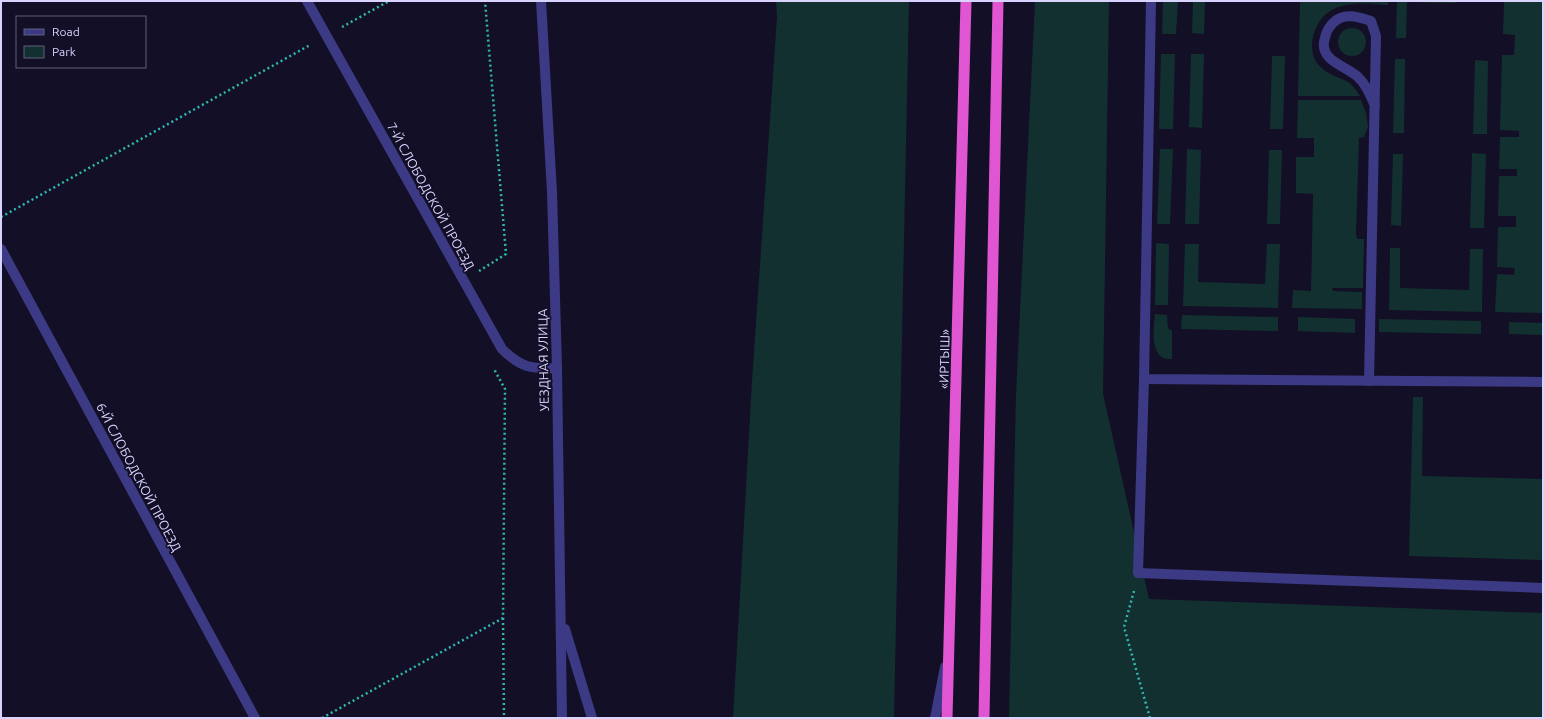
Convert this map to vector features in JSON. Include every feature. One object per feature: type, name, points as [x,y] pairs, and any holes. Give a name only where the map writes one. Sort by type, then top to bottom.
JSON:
[{"type":"highway","name":"«ИРТЫШ»","points":[[947,718],[954,504],[966,1]]},
{"type":"highway","points":[[984,718],[998,1]]},
{"type":"street","name":"7-Й СЛОБОДСКОЙ ПРОЕЗД","points":[[307,1],[502,349],[514,361],[533,369],[557,368]]},
{"type":"street","name":"УЕЗДНАЯ УЛИЦА","points":[[542,1],[552,192],[557,368],[562,617],[562,718]]},
{"type":"street","points":[[1151,1],[1144,379],[1138,573],[1543,588]]},
{"type":"street","points":[[1369,381],[1375,106],[1376,36],[1371,21],[1354,16],[1337,19],[1327,30],[1324,46],[1328,57],[1358,77],[1370,94],[1375,106]]},
{"type":"street","name":"6-Й СЛОБОДСКОЙ ПРОЕЗД","points":[[1,249],[254,718]]},
{"type":"street","points":[[1144,379],[1543,382]]},
{"type":"street","points":[[562,617],[592,718]]},
{"type":"street","points":[[935,718],[949,649]]},
{"type":"path","points":[[1,217],[389,1]]},
{"type":"path","points":[[463,280],[506,254],[485,1]]},
{"type":"path","points":[[490,362],[505,389],[503,618],[504,718]]},
{"type":"path","points":[[1138,573],[1124,627],[1150,718]]},
{"type":"path","points":[[322,718],[503,618]]},
{"type":"green space","points":[[776,1],[909,1],[894,718],[733,718],[752,381],[777,17]]},
{"type":"green space","points":[[1035,1],[1109,1],[1103,394],[1149,599],[1543,613],[1543,718],[1009,718],[1016,394]]},
{"type":"green space","points":[[1163,1],[1178,1],[1176,34],[1162,34]]},
{"type":"green space","points":[[1193,1],[1205,1],[1204,34],[1192,33]]},
{"type":"green space","points":[[1300,1],[1388,1],[1388,5],[1353,4],[1332,10],[1324,16],[1317,25],[1313,37],[1312,50],[1320,67],[1350,83],[1360,96],[1298,96]]},
{"type":"green space","points":[[1397,1],[1456,1],[1456,3],[1407,2],[1406,38],[1396,38]]},
{"type":"green space","points":[[1504,1],[1543,1],[1543,313],[1495,312],[1497,274],[1514,275],[1515,268],[1497,267],[1498,227],[1516,227],[1516,216],[1498,216],[1499,176],[1517,176],[1517,169],[1499,169],[1500,137],[1519,137],[1519,131],[1500,130],[1502,55],[1514,55],[1515,35],[1503,34]]},
{"type":"green space","points":[[1352,28],[1362,32],[1366,42],[1362,52],[1352,56],[1342,52],[1338,42],[1342,32]]},
{"type":"green space","points":[[1161,54],[1175,54],[1173,129],[1159,129]]},
{"type":"green space","points":[[1191,54],[1204,54],[1202,128],[1189,127]]},
{"type":"green space","points":[[1272,56],[1285,56],[1283,129],[1270,129]]},
{"type":"green space","points":[[1395,59],[1405,59],[1404,133],[1393,133]]},
{"type":"green space","points":[[1475,60],[1488,61],[1487,134],[1473,134]]},
{"type":"green space","points":[[1298,100],[1361,100],[1366,113],[1368,127],[1364,137],[1359,138],[1356,233],[1357,239],[1364,239],[1363,288],[1332,288],[1333,291],[1362,292],[1362,309],[1292,308],[1293,290],[1311,291],[1313,194],[1296,193],[1296,157],[1314,157],[1314,138],[1297,138]]},
{"type":"green space","points":[[1160,149],[1173,149],[1170,224],[1157,224]]},
{"type":"green space","points":[[1187,149],[1201,150],[1199,224],[1185,224]]},
{"type":"green space","points":[[1269,150],[1282,150],[1280,224],[1267,224]]},
{"type":"green space","points":[[1472,153],[1486,154],[1484,228],[1470,228]]},
{"type":"green space","points":[[1393,154],[1403,154],[1401,226],[1391,225]]},
{"type":"green space","points":[[1156,243],[1169,244],[1168,305],[1155,305]]},
{"type":"green space","points":[[1185,244],[1199,244],[1198,282],[1265,284],[1267,244],[1280,244],[1278,308],[1183,306]]},
{"type":"green space","points":[[1390,248],[1400,248],[1400,288],[1469,290],[1470,249],[1483,249],[1482,312],[1389,310]]},
{"type":"green space","points":[[1155,314],[1167,315],[1168,328],[1172,331],[1172,359],[1163,358],[1159,354],[1154,344]]},
{"type":"green space","points":[[1182,315],[1278,317],[1278,331],[1181,329]]},
{"type":"green space","points":[[1298,317],[1355,319],[1355,333],[1298,331]]},
{"type":"green space","points":[[1379,319],[1481,321],[1481,334],[1379,332]]},
{"type":"green space","points":[[1509,322],[1543,323],[1543,335],[1509,334]]},
{"type":"green space","points":[[1413,397],[1423,397],[1422,476],[1543,479],[1543,560],[1409,556]]}]
